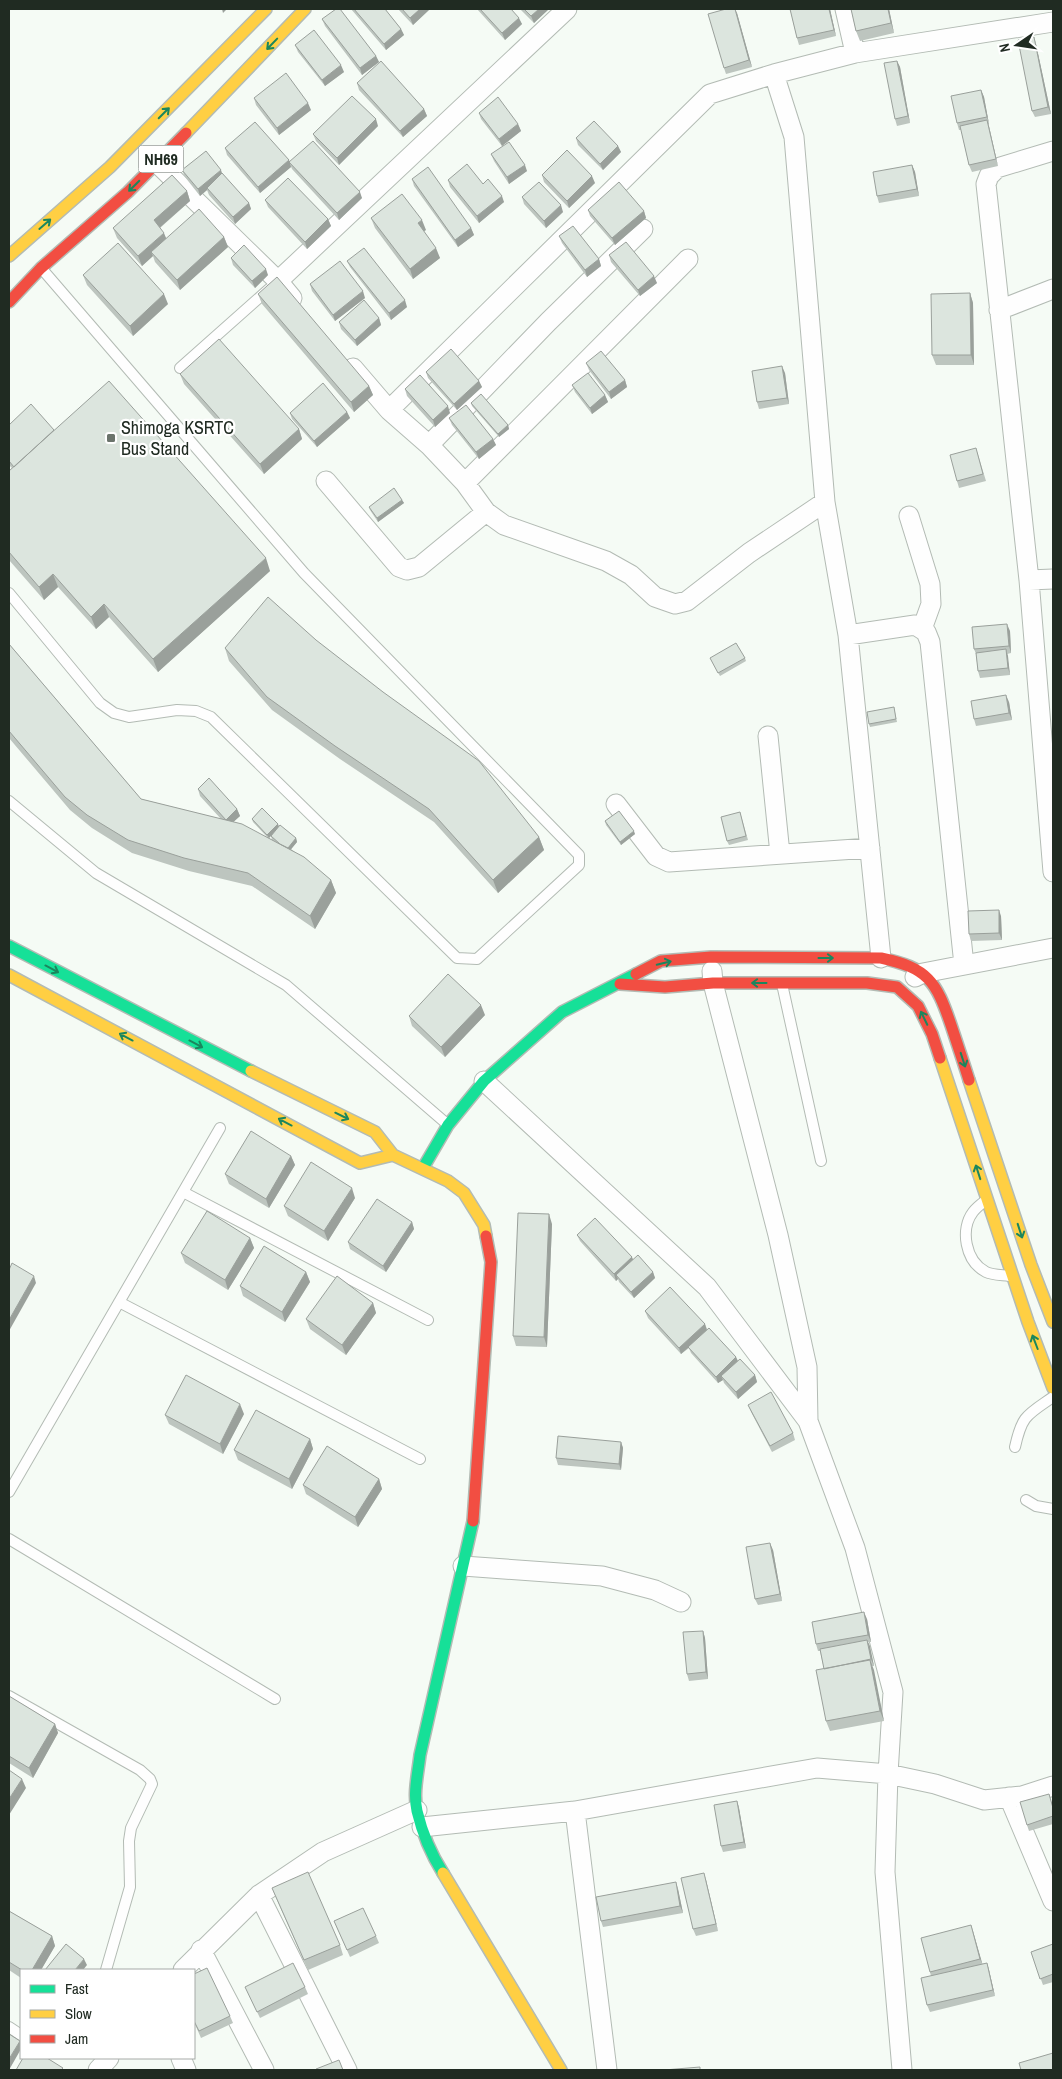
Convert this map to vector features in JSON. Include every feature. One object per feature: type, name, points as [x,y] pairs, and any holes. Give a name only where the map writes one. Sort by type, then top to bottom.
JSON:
[{"type":"main road","name":"NH69","points":[[10,249],[110,167],[266,9]]},
{"type":"main road","name":"NH69","points":[[9,302],[41,268],[157,164],[306,9]]},
{"type":"main road","points":[[9,946],[210,1052],[375,1132],[393,1155],[424,1168],[448,1181],[464,1193],[484,1225],[491,1262],[474,1516],[420,1755],[416,1790],[420,1819],[432,1855],[561,2070]]},
{"type":"main road","points":[[424,1168],[448,1125],[484,1081],[562,1012],[586,998],[620,984],[661,961],[711,958],[881,958],[903,963],[923,973],[932,982],[941,996],[1031,1265],[1053,1322]]},
{"type":"main road","points":[[9,975],[360,1163],[393,1155]]},
{"type":"main road","points":[[620,984],[665,987],[713,983],[867,983],[897,987],[918,1006],[932,1034],[1012,1277],[1053,1388]]},
{"type":"street","points":[[278,281],[567,9]]},
{"type":"street","points":[[845,9],[855,53]]},
{"type":"street","points":[[389,410],[710,94],[774,74],[855,53],[1053,22]]},
{"type":"street","points":[[774,74],[794,137],[824,502],[848,635],[881,958]]},
{"type":"street","points":[[1053,151],[997,168],[989,176],[986,184],[1029,580],[1053,872]]},
{"type":"street","points":[[157,164],[278,281],[304,312]]},
{"type":"street","points":[[429,445],[548,322],[643,229]]},
{"type":"street","points":[[466,483],[688,259]]},
{"type":"street","points":[[999,310],[1053,289]]},
{"type":"street","points":[[343,357],[389,410],[429,445],[466,483],[486,512],[504,525],[606,561],[631,575],[655,597],[674,604],[687,601],[749,553],[824,502]]},
{"type":"street","points":[[326,481],[400,567],[406,570],[419,567],[486,512]]},
{"type":"street","points":[[910,516],[930,584],[931,604],[922,629]]},
{"type":"street","points":[[1029,580],[1053,579]]},
{"type":"street","points":[[848,635],[915,625],[926,632],[930,642],[964,965]]},
{"type":"street","points":[[768,736],[780,854]]},
{"type":"street","points":[[616,804],[656,856],[669,862],[870,848]]},
{"type":"street","points":[[897,987],[923,973],[1053,948]]},
{"type":"street","points":[[711,958],[713,983],[778,1235],[807,1367],[808,1421]]},
{"type":"street","points":[[484,1081],[707,1287],[808,1421],[855,1548],[893,1692],[885,1872],[903,2060],[902,2070]]},
{"type":"street","points":[[463,1566],[602,1576],[655,1590],[681,1602]]},
{"type":"street","points":[[184,1969],[259,1894],[323,1852],[420,1819],[574,1811],[817,1768],[888,1774],[936,1784],[984,1800],[1022,1796],[1053,1786]]},
{"type":"street","points":[[1008,1798],[1053,1901]]},
{"type":"street","points":[[574,1811],[606,2070]]},
{"type":"street","points":[[259,1894],[347,2070]]},
{"type":"street","points":[[202,1950],[264,2070]]},
{"type":"lane","points":[[9,593],[100,703],[114,713],[129,717],[177,710],[196,711],[212,717],[457,958],[477,959],[579,865],[579,856],[304,573],[41,268]]},
{"type":"lane","points":[[180,368],[278,281]]},
{"type":"lane","points":[[9,800],[96,873],[286,985],[448,1125]]},
{"type":"lane","points":[[782,983],[820,1161]]},
{"type":"lane","points":[[9,1492],[220,1128]]},
{"type":"lane","points":[[183,1192],[428,1320]]},
{"type":"lane","points":[[987,1199],[973,1212],[968,1221],[966,1230],[968,1248],[977,1264],[986,1272],[1012,1277]]},
{"type":"lane","points":[[119,1302],[420,1459]]},
{"type":"lane","points":[[1015,1447],[1020,1425],[1026,1415],[1053,1397]]},
{"type":"lane","points":[[1026,1500],[1036,1506],[1053,1508]]},
{"type":"lane","points":[[9,1539],[275,1699]]},
{"type":"lane","points":[[9,1696],[140,1770],[150,1779],[152,1784],[131,1828],[129,1841],[130,1887],[106,1969]]},
{"type":"lane","points":[[9,2027],[20,2034]]},
{"type":"building","points":[[336,9],[340,9],[376,56],[360,68],[322,19]]},
{"type":"building","points":[[354,9],[385,9],[401,29],[384,44]]},
{"type":"building","points":[[402,9],[420,9],[410,18]]},
{"type":"building","points":[[480,9],[511,9],[519,18],[502,33]]},
{"type":"building","points":[[524,9],[539,9],[531,16]]},
{"type":"building","points":[[726,9],[735,9],[749,60],[724,68],[708,14]]},
{"type":"building","points":[[790,9],[829,9],[834,30],[797,38]]},
{"type":"building","points":[[851,9],[888,9],[891,23],[856,31]]},
{"type":"building","points":[[314,30],[341,65],[322,80],[295,45]]},
{"type":"building","points":[[1034,37],[1048,107],[1032,111],[1018,40]]},
{"type":"building","points":[[381,61],[424,109],[400,131],[357,83]]},
{"type":"building","points":[[897,61],[908,116],[895,119],[884,63]]},
{"type":"building","points":[[286,73],[308,103],[277,128],[254,98]]},
{"type":"building","points":[[981,90],[987,117],[957,123],[951,96]]},
{"type":"building","points":[[352,96],[376,119],[337,158],[313,134]]},
{"type":"building","points":[[498,97],[518,124],[499,139],[479,113]]},
{"type":"building","points":[[987,120],[996,159],[969,165],[960,126]]},
{"type":"building","points":[[594,121],[618,146],[600,164],[576,138]]},
{"type":"building","points":[[255,122],[289,160],[258,187],[225,148]]},
{"type":"building","points":[[313,141],[360,192],[337,213],[289,162]]},
{"type":"building","points":[[509,142],[525,165],[507,177],[491,154]]},
{"type":"building","points":[[567,150],[592,176],[567,201],[542,175]]},
{"type":"building","points":[[206,151],[221,170],[198,189],[182,170]]},
{"type":"building","points":[[467,164],[483,184],[488,179],[502,196],[477,216],[448,180]]},
{"type":"building","points":[[912,165],[917,189],[877,196],[873,172]]},
{"type":"building","points":[[428,167],[471,228],[455,240],[412,179]]},
{"type":"building","points":[[222,173],[249,203],[233,217],[207,188]]},
{"type":"building","points":[[172,175],[187,191],[154,220],[164,233],[138,256],[113,228]]},
{"type":"building","points":[[288,178],[328,219],[305,242],[265,200]]},
{"type":"building","points":[[539,182],[561,205],[544,221],[522,197]]},
{"type":"building","points":[[619,182],[644,211],[612,238],[588,210]]},
{"type":"building","points":[[402,194],[422,220],[418,223],[436,248],[410,269],[371,218]]},
{"type":"building","points":[[199,209],[224,237],[177,280],[151,252]]},
{"type":"building","points":[[573,226],[599,259],[585,270],[559,236]]},
{"type":"building","points":[[626,242],[654,276],[638,290],[609,255]]},
{"type":"building","points":[[118,243],[164,294],[130,326],[83,275]]},
{"type":"building","points":[[244,245],[266,269],[252,281],[231,258]]},
{"type":"building","points":[[364,248],[405,300],[389,313],[347,261]]},
{"type":"building","points":[[340,261],[363,291],[333,315],[310,284]]},
{"type":"building","points":[[277,277],[369,386],[351,402],[258,294]]},
{"type":"building","points":[[970,293],[971,355],[932,355],[931,294]]},
{"type":"building","points":[[364,300],[379,318],[355,340],[339,322]]},
{"type":"building","points":[[219,339],[299,429],[260,464],[180,374]]},
{"type":"building","points":[[451,349],[479,381],[454,404],[426,372]]},
{"type":"building","points":[[601,351],[625,380],[609,392],[586,363]]},
{"type":"building","points":[[782,366],[787,398],[757,402],[752,371]]},
{"type":"building","points":[[588,373],[605,395],[590,408],[572,385]]},
{"type":"building","points":[[420,375],[448,406],[433,420],[405,389]]},
{"type":"building","points":[[109,381],[266,558],[153,659],[104,604],[91,617],[53,574],[39,587],[9,552],[9,471]]},
{"type":"building","points":[[323,383],[347,412],[314,441],[290,413]]},
{"type":"building","points":[[481,394],[508,425],[498,434],[471,403]]},
{"type":"building","points":[[31,404],[54,430],[14,467],[9,461],[9,425]]},
{"type":"building","points":[[466,405],[493,439],[476,452],[449,418]]},
{"type":"building","points":[[976,448],[983,474],[957,481],[950,455]]},
{"type":"building","points":[[394,488],[402,500],[377,518],[369,507]]},
{"type":"building","points":[[268,597],[316,640],[383,692],[479,761],[539,837],[493,880],[429,809],[335,746],[267,697],[225,648]]},
{"type":"building","points":[[1007,624],[1009,646],[974,649],[972,627]]},
{"type":"building","points":[[736,643],[745,658],[718,673],[710,658]]},
{"type":"building","points":[[9,644],[141,799],[242,824],[304,857],[331,880],[310,916],[248,873],[184,858],[128,840],[87,815],[65,797],[9,731]]},
{"type":"building","points":[[1006,649],[1008,668],[978,671],[976,653]]},
{"type":"building","points":[[1006,695],[1009,713],[974,719],[971,701]]},
{"type":"building","points":[[894,707],[896,719],[869,724],[867,712]]},
{"type":"building","points":[[209,778],[237,809],[226,820],[198,789]]},
{"type":"building","points":[[262,808],[278,824],[267,835],[252,819]]},
{"type":"building","points":[[619,811],[634,831],[620,842],[605,821]]},
{"type":"building","points":[[740,812],[746,836],[727,841],[721,817]]},
{"type":"building","points":[[280,825],[296,838],[288,848],[271,836]]},
{"type":"building","points":[[999,910],[999,933],[969,934],[968,911]]},
{"type":"building","points":[[448,974],[481,1005],[441,1047],[409,1016]]},
{"type":"building","points":[[251,1131],[291,1156],[266,1199],[225,1174]]},
{"type":"building","points":[[311,1162],[352,1188],[324,1231],[284,1206]]},
{"type":"building","points":[[377,1199],[412,1222],[383,1266],[348,1242]]},
{"type":"building","points":[[207,1211],[250,1238],[225,1280],[181,1253]]},
{"type":"building","points":[[518,1213],[549,1214],[544,1337],[513,1336]]},
{"type":"building","points":[[595,1218],[632,1257],[614,1274],[577,1235]]},
{"type":"building","points":[[264,1246],[306,1272],[282,1312],[240,1286]]},
{"type":"building","points":[[638,1255],[653,1272],[631,1292],[616,1275]]},
{"type":"building","points":[[12,1263],[34,1276],[9,1320],[9,1270]]},
{"type":"building","points":[[337,1276],[373,1303],[342,1345],[306,1319]]},
{"type":"building","points":[[670,1287],[705,1324],[679,1348],[645,1311]]},
{"type":"building","points":[[709,1328],[736,1357],[716,1377],[688,1347]]},
{"type":"building","points":[[740,1359],[755,1375],[736,1392],[721,1376]]},
{"type":"building","points":[[186,1375],[240,1404],[220,1444],[165,1415]]},
{"type":"building","points":[[771,1392],[793,1433],[770,1446],[748,1405]]},
{"type":"building","points":[[256,1410],[310,1439],[289,1479],[234,1450]]},
{"type":"building","points":[[558,1436],[621,1442],[619,1464],[556,1458]]},
{"type":"building","points":[[327,1446],[379,1479],[355,1517],[303,1485]]},
{"type":"building","points":[[770,1543],[780,1594],[755,1599],[746,1547]]},
{"type":"building","points":[[864,1612],[868,1635],[816,1644],[812,1622]]},
{"type":"building","points":[[703,1631],[706,1672],[687,1674],[683,1632]]},
{"type":"building","points":[[867,1640],[871,1659],[824,1669],[820,1649]]},
{"type":"building","points":[[870,1660],[880,1711],[826,1721],[816,1670]]},
{"type":"building","points":[[9,1696],[55,1724],[29,1768],[9,1756]]},
{"type":"building","points":[[9,1770],[22,1779],[9,1799]]},
{"type":"building","points":[[1049,1794],[1053,1816],[1027,1825],[1020,1802]]},
{"type":"building","points":[[737,1801],[744,1842],[721,1846],[714,1805]]},
{"type":"building","points":[[308,1872],[340,1945],[304,1960],[272,1888]]},
{"type":"building","points":[[704,1873],[716,1924],[693,1929],[681,1878]]},
{"type":"building","points":[[676,1882],[680,1906],[601,1921],[596,1897]]},
{"type":"building","points":[[363,1908],[376,1936],[347,1950],[334,1921]]},
{"type":"building","points":[[9,1911],[52,1936],[33,1969],[20,1969],[9,1962]]},
{"type":"building","points":[[971,1925],[980,1959],[930,1972],[921,1938]]},
{"type":"building","points":[[66,1944],[84,1959],[76,1969],[46,1969]]},
{"type":"building","points":[[1053,1944],[1053,1974],[1040,1979],[1031,1952]]},
{"type":"building","points":[[293,1963],[305,1987],[257,2012],[245,1987]]},
{"type":"building","points":[[987,1963],[993,1990],[927,2005],[921,1978]]},
{"type":"building","points":[[207,1968],[230,2016],[199,2031],[195,2023],[195,1974]]},
{"type":"building","points":[[9,2034],[20,2041],[9,2059]]},
{"type":"building","points":[[1053,2053],[1053,2070],[1021,2070],[1019,2063]]},
{"type":"building","points":[[22,2059],[49,2059],[63,2068],[61,2070],[16,2070]]},
{"type":"building","points":[[339,2060],[343,2070],[316,2069]]},
{"type":"building","points":[[700,2067],[700,2070],[664,2070]]},
{"type":"traffic: fast","points":[[9,946],[251,1071]]},
{"type":"traffic: fast","points":[[423,1168],[448,1125],[484,1081],[562,1012],[636,974]]},
{"type":"traffic: fast","points":[[443,1873],[431,1851],[419,1819],[416,1804],[416,1783],[420,1755],[473,1521]]},
{"type":"traffic: slow","points":[[9,256],[110,167],[266,9]]},
{"type":"traffic: slow","points":[[186,133],[305,9]]},
{"type":"traffic: slow","points":[[9,975],[360,1163],[393,1155]]},
{"type":"traffic: slow","points":[[940,1058],[1028,1322],[1053,1388]]},
{"type":"traffic: slow","points":[[251,1071],[375,1132],[393,1155],[448,1181],[464,1193],[484,1225],[486,1236]]},
{"type":"traffic: slow","points":[[969,1080],[1031,1265],[1053,1322]]},
{"type":"traffic: slow","points":[[443,1873],[561,2070]]},
{"type":"traffic: jam","points":[[9,302],[41,268],[128,192],[186,133]]},
{"type":"traffic: jam","points":[[636,974],[661,961],[711,957],[881,958],[910,966],[920,972],[935,987],[946,1010],[969,1080]]},
{"type":"traffic: jam","points":[[620,984],[665,987],[713,983],[867,983],[897,987],[918,1006],[932,1034],[940,1058]]},
{"type":"traffic: jam","points":[[473,1521],[491,1262],[486,1236]]},
{"type":"place","name":"Shimoga KSRTC Bus Stand","points":[[111,438]]}]
